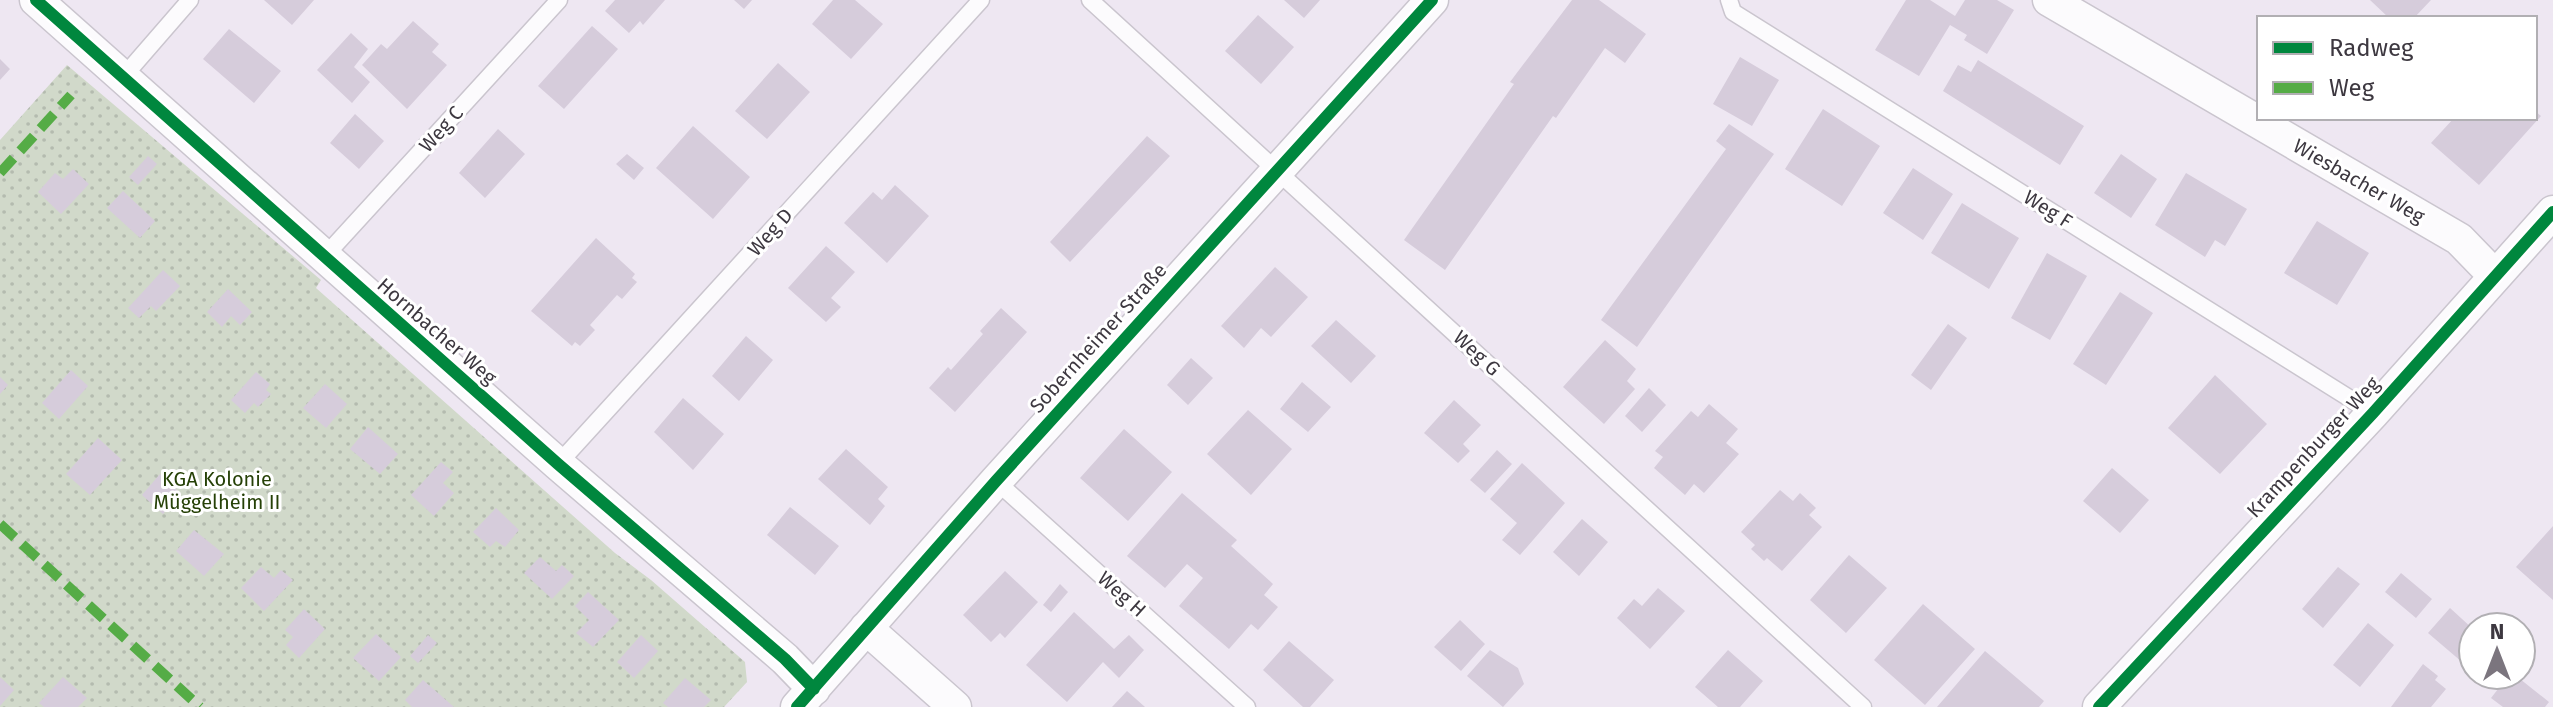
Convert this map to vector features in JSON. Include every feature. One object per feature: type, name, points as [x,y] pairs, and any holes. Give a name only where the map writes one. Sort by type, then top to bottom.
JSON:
[{"type":"street","name":"Hornbacher Weg","points":[[36,0],[558,464],[785,659],[805,698]]},
{"type":"street","name":"Sobernheimer Straße","points":[[805,698],[996,481],[1432,0]]},
{"type":"street","name":"Wiesbacher Weg","points":[[2049,0],[2459,239],[2494,275]]},
{"type":"street","name":"Krampenburger Weg","points":[[2099,707],[2373,413],[2553,212]]},
{"type":"street","points":[[866,628],[955,707]]},
{"type":"lane","points":[[124,76],[190,0]]},
{"type":"lane","name":"Weg C","points":[[324,257],[559,0]]},
{"type":"lane","name":"Weg D","points":[[558,464],[981,0]]},
{"type":"lane","name":"Weg G","points":[[1090,0],[1863,707]]},
{"type":"lane","name":"Weg F","points":[[1729,0],[1733,12],[2373,413]]},
{"type":"lane","name":"Weg H","points":[[996,481],[1247,707]]},
{"type":"green space","name":"KGA Kolonie Müggelheim II","points":[[67,65],[321,280],[316,288],[615,553],[651,580],[745,662],[747,682],[724,707],[0,707],[0,140]]},
{"type":"building","points":[[264,0],[314,0],[292,25]]},
{"type":"building","points":[[615,0],[665,0],[643,25],[640,21],[629,33],[605,11]]},
{"type":"building","points":[[734,0],[752,0],[744,9]]},
{"type":"building","points":[[833,0],[855,0],[883,24],[851,59],[812,24]]},
{"type":"building","points":[[1284,0],[1320,0],[1304,18]]},
{"type":"building","points":[[1572,0],[1599,0],[1646,34],[1625,63],[1605,48],[1556,118],[1553,116],[1445,270],[1404,240],[1514,84],[1510,82]]},
{"type":"building","points":[[1906,0],[1930,0],[1955,16],[1965,0],[1997,0],[2014,10],[1987,54],[1964,40],[1967,35],[1950,25],[1919,76],[1875,50]]},
{"type":"building","points":[[2370,0],[2431,0],[2416,16],[2387,16]]},
{"type":"building","points":[[1258,15],[1294,47],[1261,84],[1225,51]]},
{"type":"building","points":[[413,21],[439,44],[432,52],[447,65],[407,109],[362,65],[381,44],[387,49]]},
{"type":"building","points":[[592,26],[618,49],[564,109],[538,86]]},
{"type":"building","points":[[229,29],[281,71],[254,103],[203,59]]},
{"type":"building","points":[[351,33],[368,49],[354,67],[370,82],[352,103],[317,70]]},
{"type":"building","points":[[1740,57],[1779,80],[1752,126],[1713,104]]},
{"type":"building","points":[[0,59],[10,69],[0,80]]},
{"type":"building","points":[[1978,60],[2084,126],[2060,165],[1943,91],[1958,65],[1971,72]]},
{"type":"building","points":[[778,63],[810,92],[767,139],[735,111]]},
{"type":"building","points":[[1823,109],[1880,146],[1842,206],[1785,169]]},
{"type":"building","points":[[2537,113],[2541,116],[2479,185],[2431,143],[2452,120],[2537,120]]},
{"type":"building","points":[[355,114],[384,141],[359,169],[330,143]]},
{"type":"building","points":[[1729,124],[1774,154],[1637,347],[1601,320],[1726,149],[1716,141]]},
{"type":"building","points":[[693,126],[750,177],[713,219],[656,168]]},
{"type":"building","points":[[498,129],[525,154],[485,198],[459,173]]},
{"type":"building","points":[[1147,136],[1170,156],[1070,262],[1050,242]]},
{"type":"building","points":[[627,154],[644,168],[634,180],[616,164]]},
{"type":"building","points":[[2121,154],[2157,179],[2131,218],[2094,193]]},
{"type":"building","points":[[148,156],[157,164],[138,185],[129,177]]},
{"type":"building","points":[[1913,168],[1953,194],[1923,240],[1883,213]]},
{"type":"building","points":[[73,169],[89,184],[61,214],[38,192],[55,173],[63,179]]},
{"type":"building","points":[[2186,173],[2247,209],[2225,246],[2215,240],[2205,257],[2155,225]]},
{"type":"building","points":[[895,185],[929,216],[887,263],[844,223],[873,192],[882,200]]},
{"type":"building","points":[[123,191],[155,221],[140,238],[107,208]]},
{"type":"building","points":[[1962,203],[2019,238],[1989,289],[1931,253]]},
{"type":"building","points":[[2317,221],[2369,253],[2337,305],[2284,273]]},
{"type":"building","points":[[596,238],[635,274],[632,278],[637,282],[622,299],[617,295],[590,325],[595,330],[580,346],[575,342],[572,346],[531,311]]},
{"type":"building","points":[[826,246],[855,272],[831,298],[841,307],[826,322],[788,288]]},
{"type":"building","points":[[2047,253],[2087,276],[2050,340],[2011,318]]},
{"type":"building","points":[[1275,267],[1308,297],[1271,337],[1261,328],[1244,348],[1221,326]]},
{"type":"building","points":[[163,270],[180,286],[156,311],[151,306],[139,318],[128,308]]},
{"type":"building","points":[[228,289],[252,312],[240,325],[231,316],[222,327],[207,312]]},
{"type":"building","points":[[2120,292],[2153,313],[2106,385],[2073,364]]},
{"type":"building","points":[[1001,308],[1027,332],[955,412],[929,388],[948,367],[951,370]]},
{"type":"building","points":[[1336,320],[1376,356],[1351,383],[1311,346]]},
{"type":"building","points":[[1948,324],[1967,338],[1931,390],[1911,375]]},
{"type":"building","points":[[746,336],[773,360],[739,401],[712,376]]},
{"type":"building","points":[[1605,340],[1636,369],[1627,381],[1635,389],[1604,424],[1563,387]]},
{"type":"building","points":[[1191,358],[1213,378],[1188,405],[1167,385]]},
{"type":"building","points":[[71,370],[88,386],[59,419],[42,403]]},
{"type":"building","points":[[256,372],[270,384],[266,390],[271,394],[258,407],[254,403],[245,413],[231,400]]},
{"type":"building","points":[[2215,375],[2267,424],[2220,474],[2168,428]]},
{"type":"building","points":[[0,377],[8,385],[0,394]]},
{"type":"building","points":[[1302,382],[1331,407],[1308,432],[1280,409]]},
{"type":"building","points":[[325,384],[347,404],[326,428],[303,408]]},
{"type":"building","points":[[1649,388],[1666,405],[1642,432],[1625,416]]},
{"type":"building","points":[[683,398],[724,434],[693,470],[654,432]]},
{"type":"building","points":[[1454,400],[1481,425],[1463,444],[1470,451],[1458,463],[1424,433]]},
{"type":"building","points":[[1709,404],[1738,429],[1726,443],[1739,454],[1704,493],[1694,484],[1685,495],[1654,468],[1663,457],[1655,451],[1691,411],[1698,417]]},
{"type":"building","points":[[1248,410],[1292,449],[1251,495],[1207,454]]},
{"type":"building","points":[[368,427],[398,454],[380,474],[350,449]]},
{"type":"building","points":[[1124,429],[1172,472],[1128,521],[1080,478]]},
{"type":"building","points":[[98,438],[122,460],[90,495],[66,474]]},
{"type":"building","points":[[846,449],[888,487],[878,499],[885,506],[870,525],[818,479]]},
{"type":"building","points":[[1497,450],[1512,464],[1485,493],[1470,480]]},
{"type":"building","points":[[441,462],[453,472],[443,483],[454,493],[434,516],[411,495]]},
{"type":"building","points":[[1522,463],[1565,503],[1520,555],[1502,540],[1517,523],[1490,499]]},
{"type":"building","points":[[2112,468],[2149,500],[2120,533],[2083,501]]},
{"type":"building","points":[[160,474],[181,494],[163,514],[142,495]]},
{"type":"building","points":[[1780,490],[1793,501],[1800,493],[1816,508],[1809,515],[1822,527],[1782,571],[1751,549],[1755,545],[1741,532]]},
{"type":"building","points":[[1182,493],[1237,540],[1231,546],[1273,584],[1264,595],[1278,607],[1258,630],[1251,624],[1229,649],[1179,606],[1203,578],[1187,564],[1165,588],[1127,556]]},
{"type":"building","points":[[790,507],[839,546],[815,575],[767,535]]},
{"type":"building","points":[[496,508],[519,530],[505,547],[496,541],[490,547],[473,532]]},
{"type":"building","points":[[1582,519],[1608,542],[1579,576],[1553,552]]},
{"type":"building","points":[[2553,526],[2553,600],[2516,567]]},
{"type":"building","points":[[194,530],[224,554],[204,576],[176,551]]},
{"type":"building","points":[[1849,555],[1887,588],[1846,633],[1810,600]]},
{"type":"building","points":[[540,557],[556,571],[562,565],[574,576],[552,599],[524,573]]},
{"type":"building","points":[[261,567],[274,578],[281,570],[293,580],[264,611],[241,588]]},
{"type":"building","points":[[2338,567],[2360,584],[2323,628],[2302,609]]},
{"type":"building","points":[[1005,571],[1038,602],[1005,638],[1000,633],[991,642],[963,615]]},
{"type":"building","points":[[2401,573],[2432,599],[2416,618],[2385,592]]},
{"type":"building","points":[[1060,584],[1068,592],[1051,612],[1043,605]]},
{"type":"building","points":[[1658,588],[1685,611],[1650,649],[1617,618],[1634,599],[1642,606]]},
{"type":"building","points":[[588,592],[619,620],[593,647],[576,633],[589,620],[575,606]]},
{"type":"building","points":[[1923,604],[1975,649],[1925,705],[1874,660]]},
{"type":"building","points":[[2450,608],[2457,614],[2457,658],[2428,633]]},
{"type":"building","points":[[304,609],[325,629],[299,658],[286,645],[293,637],[285,630]]},
{"type":"building","points":[[1074,612],[1114,649],[1129,635],[1144,650],[1119,678],[1103,662],[1067,702],[1026,665]]},
{"type":"building","points":[[1460,620],[1485,644],[1461,671],[1434,647]]},
{"type":"building","points":[[2368,623],[2394,645],[2360,687],[2333,665]]},
{"type":"building","points":[[376,634],[401,657],[379,681],[353,658]]},
{"type":"building","points":[[428,635],[437,643],[418,663],[410,656]]},
{"type":"building","points":[[641,635],[658,651],[634,678],[617,662]]},
{"type":"building","points":[[1289,641],[1334,680],[1310,707],[1303,707],[1263,670]]},
{"type":"building","points":[[1490,650],[1518,668],[1524,684],[1503,707],[1467,676]]},
{"type":"building","points":[[1728,650],[1763,681],[1740,707],[1718,707],[1695,687]]},
{"type":"building","points":[[1985,651],[2044,701],[2039,707],[1937,707]]},
{"type":"building","points":[[2423,664],[2438,676],[2435,680],[2446,689],[2431,707],[2391,707]]},
{"type":"building","points":[[0,677],[14,690],[0,706]]},
{"type":"building","points":[[63,677],[87,698],[78,707],[44,707],[39,703]]},
{"type":"building","points":[[685,678],[711,700],[704,707],[668,707],[663,703]]},
{"type":"building","points":[[423,680],[454,707],[412,707],[405,700]]},
{"type":"building","points":[[1127,691],[1145,707],[1112,707]]},
{"type":"building","points":[[2496,691],[2535,691],[2549,702],[2545,707],[2503,707],[2491,698]]},
{"type":"marked path","points":[[0,173],[71,95]]},
{"type":"marked path","points":[[0,524],[200,707]]},
{"type":"cycle path","points":[[36,0],[558,464],[785,659],[814,689]]},
{"type":"cycle path","points":[[797,707],[996,481],[1432,0]]},
{"type":"cycle path","points":[[2099,707],[2373,413],[2553,212]]}]
